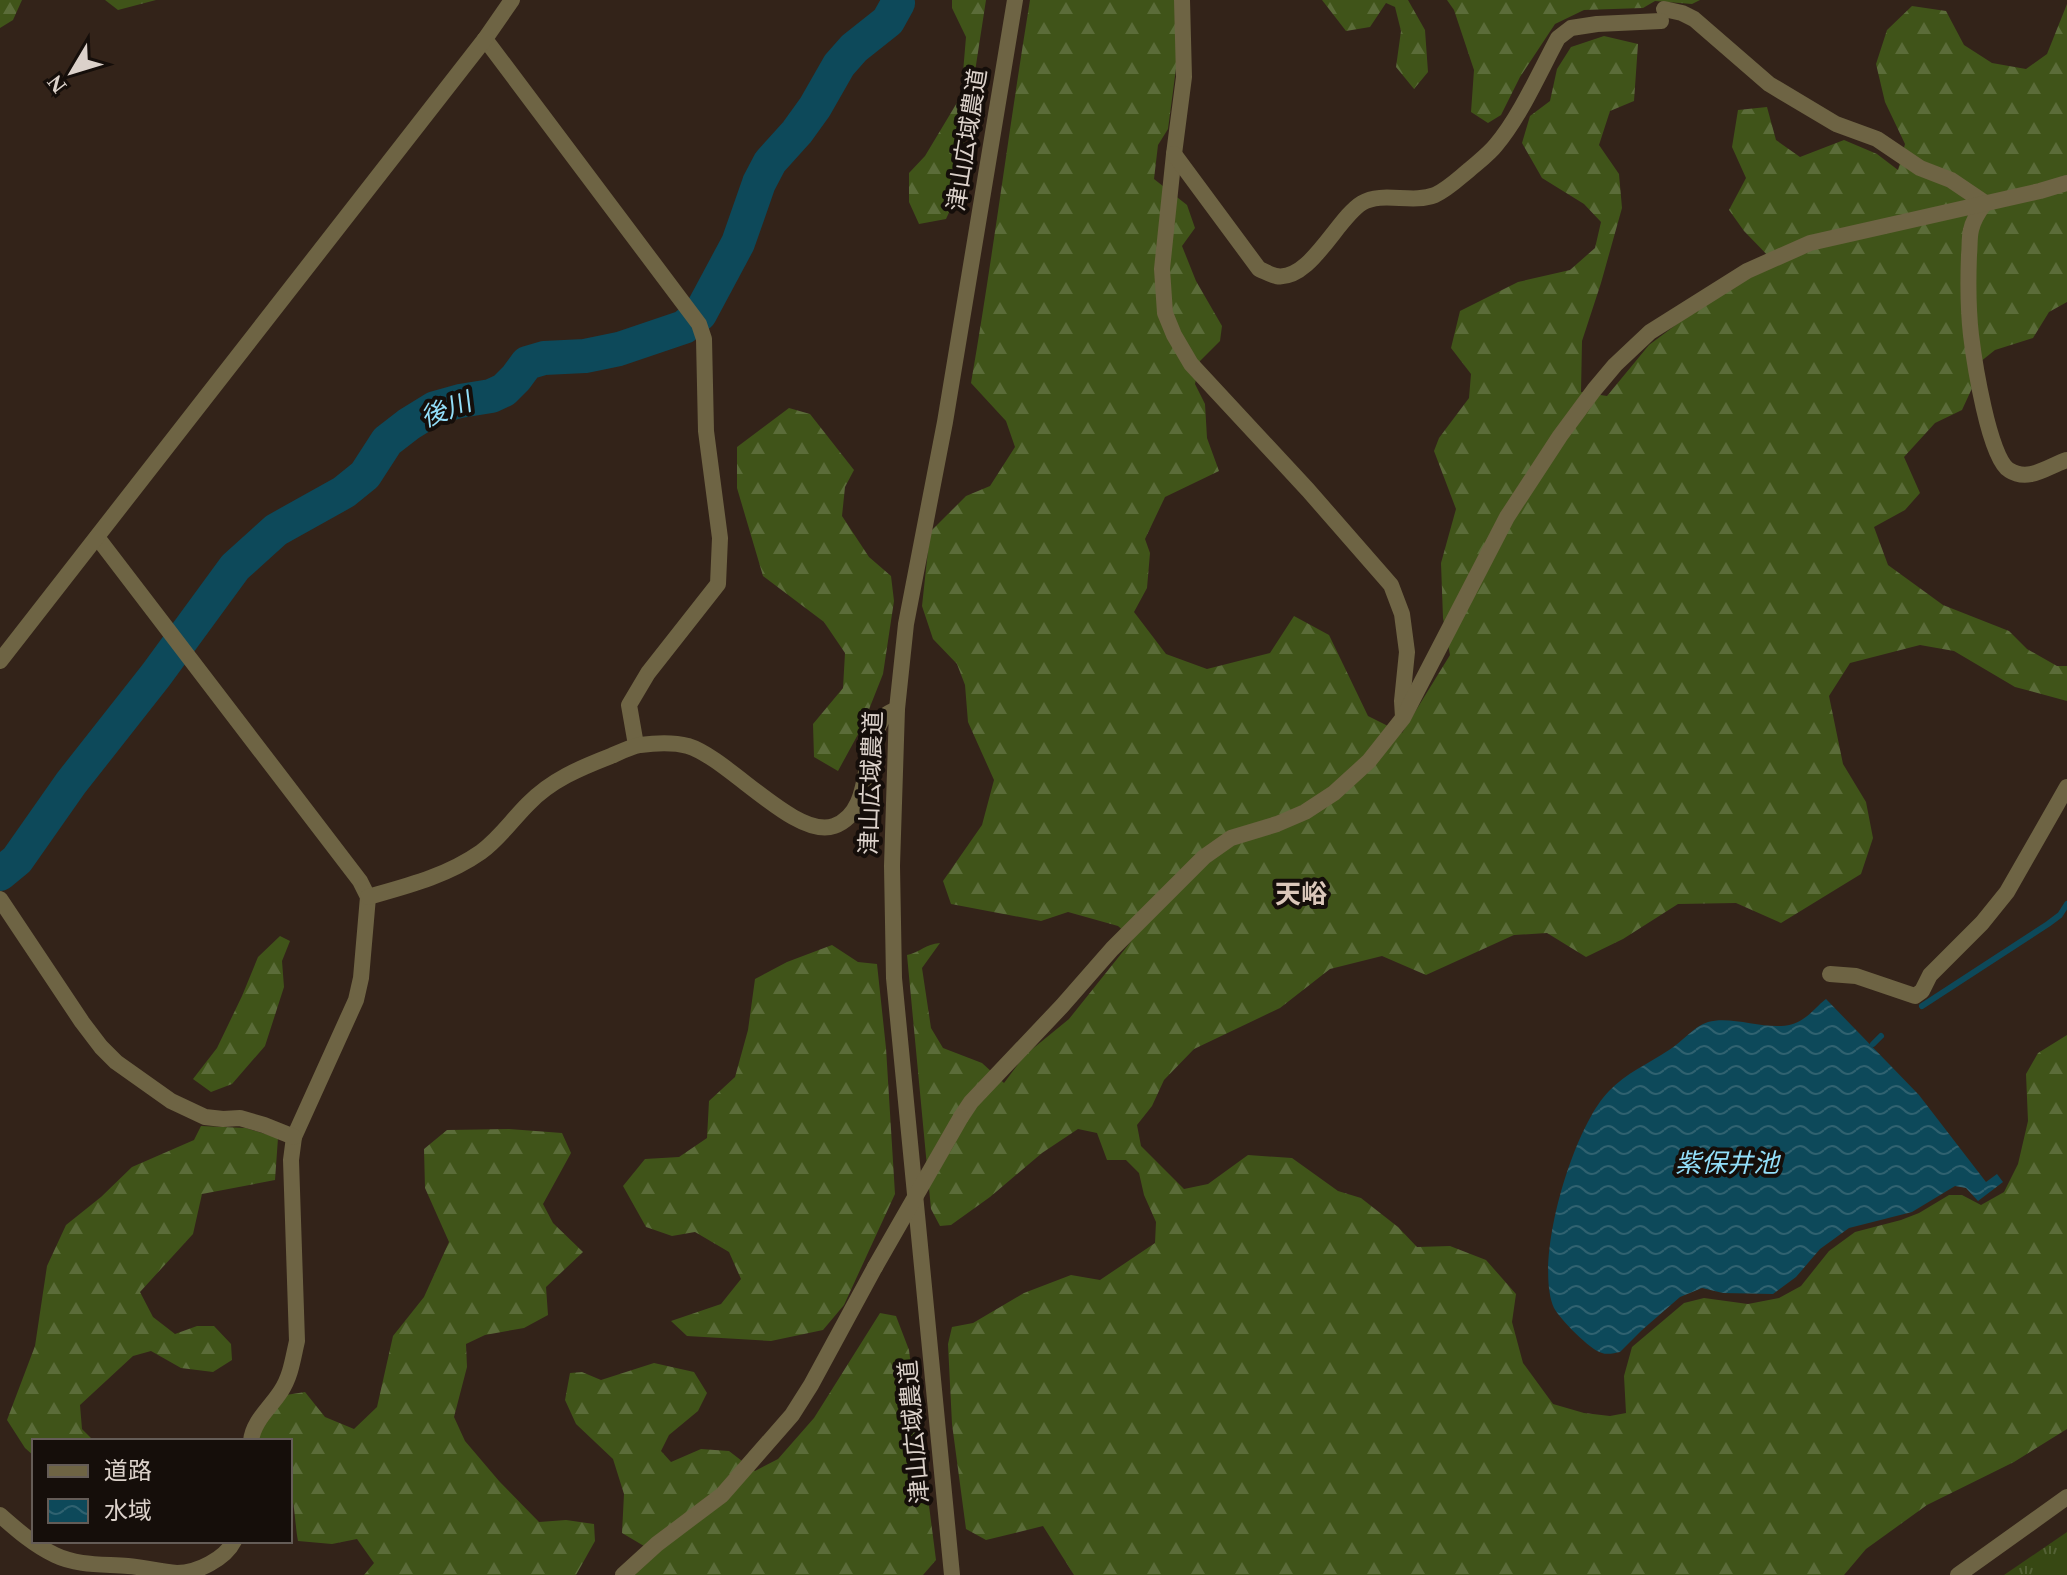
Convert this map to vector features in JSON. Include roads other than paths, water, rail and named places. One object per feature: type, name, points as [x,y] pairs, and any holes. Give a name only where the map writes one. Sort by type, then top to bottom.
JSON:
[{"type":"street","points":[[0,661],[485,39],[512,0]]},
{"type":"street","name":"津山広域農道","points":[[952,1575],[894,978],[892,866],[897,709],[906,624],[945,422],[1015,0]]},
{"type":"street","points":[[1182,0],[1184,77],[1162,269],[1165,313],[1191,364],[1391,585],[1402,614],[1407,652],[1403,718]]},
{"type":"street","points":[[1174,154],[1259,269],[1276,276],[1288,276],[1309,263],[1361,203],[1375,198],[1431,197],[1447,189],[1496,146],[1558,38],[1571,28],[1682,13],[1694,19],[1769,84],[1836,124],[1877,139],[1920,168],[1951,180],[1985,203]]},
{"type":"street","points":[[485,39],[694,318],[704,339],[706,431],[720,538],[718,584],[648,673],[629,705],[636,745]]},
{"type":"street","points":[[623,1575],[657,1544],[722,1495],[792,1415],[971,1102],[1112,949],[1204,857],[1231,838],[1305,812],[1334,793],[1369,761],[1403,718],[1507,517],[1560,436],[1615,365],[1650,332],[1747,271],[1810,243],[2067,183]]},
{"type":"street","points":[[1985,203],[1971,230],[1968,283],[1971,333],[1991,435],[1998,456],[2011,472],[2026,475],[2067,460]]},
{"type":"street","points":[[97,537],[360,881],[368,897],[361,978],[356,1000],[294,1137],[291,1160],[297,1341],[292,1367],[283,1389],[254,1427],[251,1439]]},
{"type":"street","points":[[368,897],[454,869],[504,833],[543,789],[572,771],[636,745],[664,743],[688,746],[709,755],[807,825],[824,829],[838,825],[851,815],[860,800],[871,740],[884,715],[897,709]]},
{"type":"street","points":[[1830,974],[1856,976],[1915,996],[1922,991],[1936,969],[1982,923],[2007,892],[2067,787]]},
{"type":"street","points":[[0,899],[82,1022],[116,1062],[171,1101],[205,1117],[240,1118],[294,1137]]},
{"type":"street","points":[[1958,1575],[2067,1497]]},
{"type":"street","points":[[0,1515],[32,1543],[58,1557],[89,1565],[129,1566],[179,1573],[212,1562],[233,1543]]},
{"type":"water","name":"紫保井池","points":[[1826,999],[1919,1095],[1986,1182],[1997,1174],[2003,1182],[1978,1201],[1966,1188],[1955,1186],[1912,1212],[1849,1228],[1820,1249],[1796,1277],[1773,1294],[1723,1293],[1702,1288],[1680,1297],[1620,1352],[1606,1354],[1597,1351],[1562,1319],[1554,1308],[1549,1287],[1549,1259],[1560,1195],[1582,1133],[1595,1109],[1623,1079],[1703,1024],[1719,1020],[1770,1026],[1793,1024]]},
{"type":"waterway","name":"後川","points":[[0,874],[17,860],[71,783],[235,567],[276,530],[344,492],[365,475],[387,441],[435,408],[491,396],[504,390],[527,363],[619,349],[684,327],[700,314],[738,243],[759,183],[770,162],[815,107],[839,65],[854,48],[888,21],[897,0]]},
{"type":"waterway","points":[[1922,1006],[2048,924],[2060,915],[2067,904]]},
{"type":"waterway","points":[[1873,1044],[1881,1036]]},
{"type":"district","name":"天峪","points":[[1301,894]]}]
